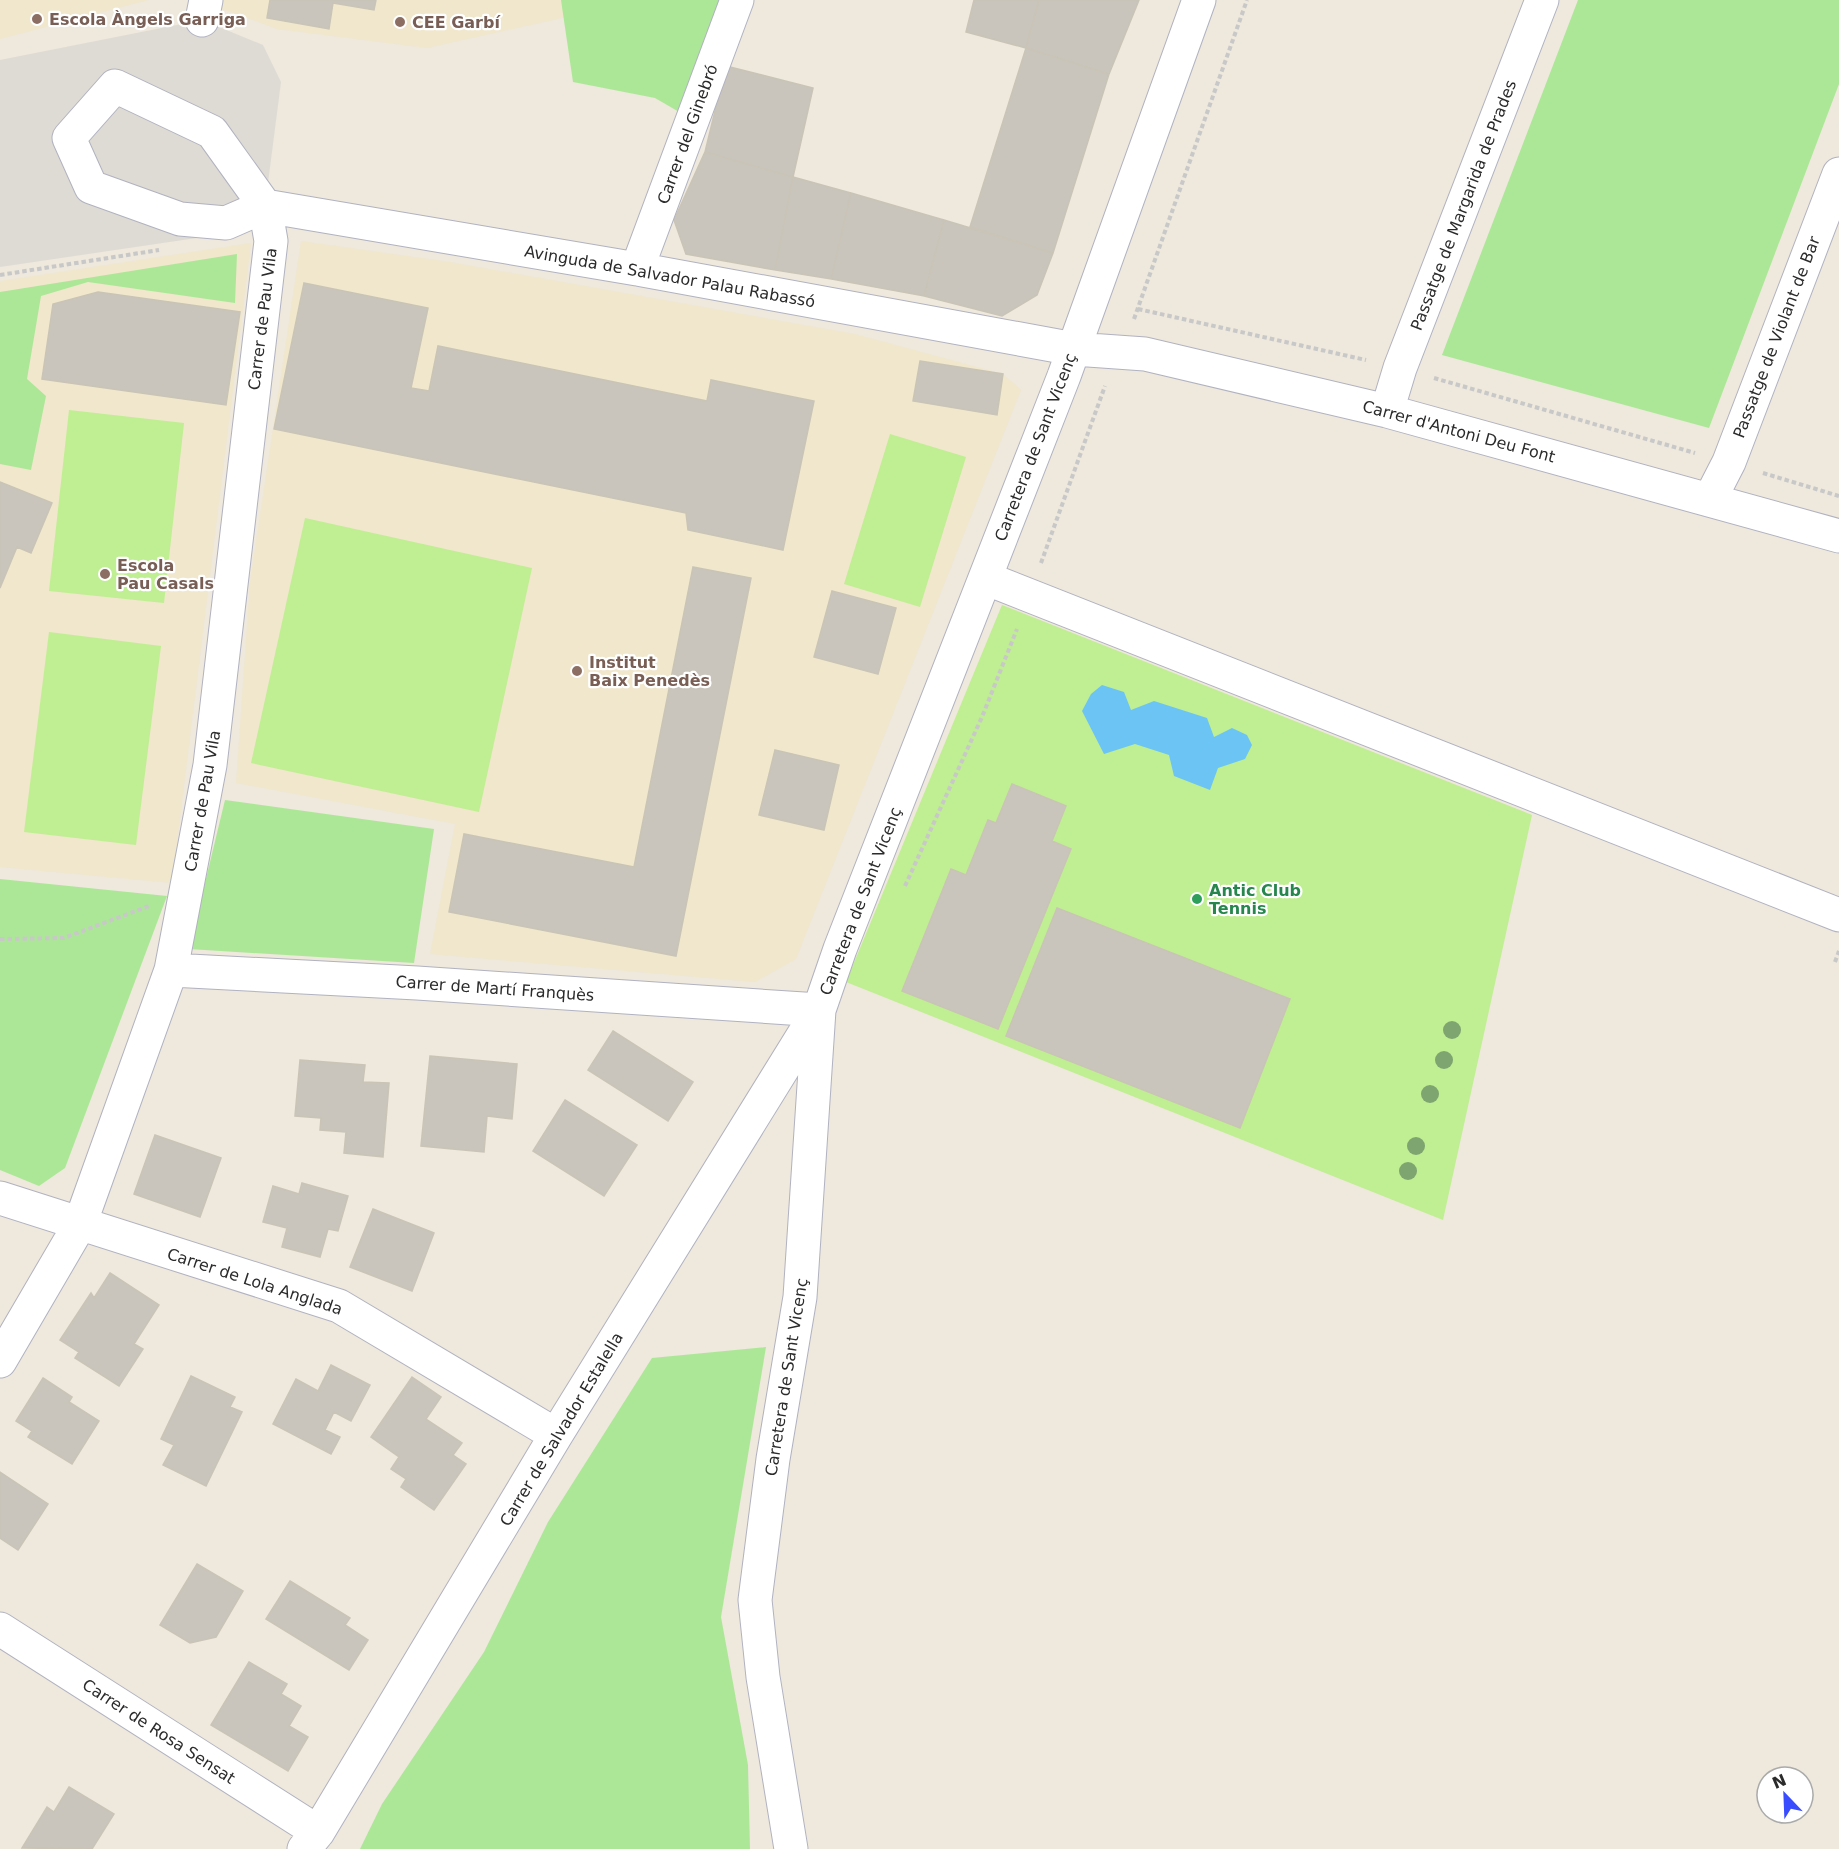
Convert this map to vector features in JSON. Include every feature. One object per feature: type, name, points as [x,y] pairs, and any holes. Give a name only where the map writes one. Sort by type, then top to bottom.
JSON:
[{"type":"street","name":"Carrer del Ginebró","points":[[637,269],[737,0]]},
{"type":"street","name":"Carretera de Sant Vicenç","points":[[790,1849],[763,1677],[755,1600],[772,1459],[800,1297],[819,1010],[1074,349],[1199,0]]},
{"type":"street","name":"Passatge de Margarida de Prades","points":[[1387,411],[1400,368],[1542,0]]},
{"type":"street","points":[[115,86],[212,132],[265,206],[226,223],[180,219],[91,186],[69,138],[115,86]]},
{"type":"street","name":"Passatge de Violant de Bar","points":[[1710,499],[1729,462],[1839,174]]},
{"type":"street","name":"Avinguda de Salvador Palau Rabassó","points":[[265,206],[637,269],[1074,349]]},
{"type":"street","name":"Carrer de Pau Vila","points":[[0,1361],[80,1224],[171,970],[210,765],[271,241],[265,206]]},
{"type":"street","name":"Carrer d'Antoni Deu Font","points":[[1074,349],[1119,351],[1387,411],[1839,536]]},
{"type":"street","points":[[985,578],[1839,915]]},
{"type":"street","name":"Carrer de Martí Franquès","points":[[171,970],[417,983],[819,1010]]},
{"type":"street","name":"Carrer de Salvador Estalella","points":[[311,1841],[556,1435],[819,1010]]},
{"type":"street","name":"Carrer de Lola Anglada","points":[[0,1198],[339,1306],[556,1435]]},
{"type":"street","name":"Carrer de Rosa Sensat","points":[[0,1629],[311,1841]]},
{"type":"path","points":[[903,890],[982,717],[1029,596],[1119,351],[1138,309],[1247,0]]},
{"type":"path","points":[[1138,309],[1400,368],[1729,462],[1839,496]]},
{"type":"path","points":[[0,939],[64,938],[186,892]]},
{"type":"path","points":[[1835,962],[1839,951]]},
{"type":"shaded area","name":"Escola Àngels Garriga","points":[[0,0],[148,0],[0,39]]},
{"type":"shaded area","name":"CEE Garbí","points":[[216,0],[568,0],[571,16],[427,48],[277,29],[214,6]]},
{"type":"shaded area","points":[[202,20],[263,45],[281,82],[265,206],[244,231],[0,267],[0,60]]},
{"type":"shaded area","name":"Institut Baix Penedès","points":[[301,241],[450,262],[855,334],[1003,374],[1021,390],[796,959],[755,982],[430,954],[455,824],[236,783],[250,582]]},
{"type":"shaded area","name":"Escola Pau Casals","points":[[251,243],[172,883],[0,867],[0,281]]},
{"type":"green space","points":[[561,0],[735,0],[693,120],[655,98],[573,82]]},
{"type":"green space","points":[[1578,0],[1839,0],[1839,84],[1709,428],[1442,355]]},
{"type":"green space","points":[[237,254],[235,303],[88,282],[41,296],[27,379],[46,396],[31,470],[0,464],[0,292]]},
{"type":"green space","points":[[69,410],[184,423],[164,603],[49,591]]},
{"type":"green space","points":[[890,434],[966,457],[920,607],[844,584]]},
{"type":"green space","points":[[305,518],[532,568],[479,812],[251,763]]},
{"type":"green space","name":"Antic Club Tennis","points":[[1002,605],[1532,815],[1443,1220],[846,982]]},
{"type":"green space","points":[[49,632],[161,646],[136,845],[24,832]]},
{"type":"green space","points":[[225,800],[434,829],[414,963],[189,949]]},
{"type":"green space","points":[[0,879],[167,896],[65,1168],[39,1186],[0,1170]]},
{"type":"green space","points":[[766,1347],[721,1617],[748,1765],[750,1849],[360,1849],[382,1804],[484,1652],[548,1522],[652,1358]]},
{"type":"water","points":[[1102,685],[1124,692],[1131,710],[1154,701],[1207,718],[1214,737],[1232,728],[1247,735],[1252,745],[1245,759],[1218,768],[1210,790],[1174,776],[1169,755],[1135,744],[1104,754],[1082,711],[1091,694]]},
{"type":"building","points":[[270,0],[376,0],[374,10],[333,3],[329,29],[267,18]]},
{"type":"building","points":[[974,0],[1039,0],[1026,48],[966,32]]},
{"type":"building","points":[[1039,0],[1139,0],[1109,74],[1026,48]]},
{"type":"building","points":[[1026,48],[1109,74],[1053,253],[970,227]]},
{"type":"building","points":[[726,66],[813,88],[793,177],[705,152]]},
{"type":"building","points":[[705,152],[793,177],[775,270],[686,254],[674,220]]},
{"type":"building","points":[[793,177],[851,193],[831,279],[775,270]]},
{"type":"building","points":[[851,193],[944,220],[924,296],[831,279]]},
{"type":"building","points":[[944,220],[1053,253],[1037,295],[1002,316],[924,296]]},
{"type":"building","points":[[304,283],[428,308],[411,388],[429,391],[438,346],[707,401],[711,380],[814,401],[783,550],[688,530],[686,513],[274,429]]},
{"type":"building","points":[[98,292],[240,312],[226,405],[42,379],[53,304]]},
{"type":"building","points":[[920,361],[1003,374],[997,415],[913,401]]},
{"type":"building","points":[[0,482],[52,503],[31,553],[17,547],[0,588]]},
{"type":"building","points":[[693,567],[751,578],[676,956],[449,912],[464,834],[634,867]]},
{"type":"building","points":[[832,591],[896,608],[878,674],[814,657]]},
{"type":"building","points":[[775,750],[839,765],[824,830],[759,815]]},
{"type":"building","points":[[1012,784],[1066,806],[1052,841],[1071,849],[998,1029],[902,991],[951,869],[966,875],[988,820],[996,823]]},
{"type":"building","points":[[1057,908],[1290,999],[1240,1128],[1006,1036]]},
{"type":"building","points":[[613,1031],[693,1082],[668,1121],[588,1070]]},
{"type":"building","points":[[430,1056],[517,1064],[512,1119],[487,1116],[484,1152],[421,1146]]},
{"type":"building","points":[[300,1060],[365,1065],[363,1082],[389,1083],[383,1157],[344,1153],[346,1132],[320,1130],[321,1118],[295,1116]]},
{"type":"building","points":[[565,1100],[637,1145],[604,1196],[533,1151]]},
{"type":"building","points":[[155,1135],[221,1158],[200,1217],[134,1194]]},
{"type":"building","points":[[302,1183],[348,1196],[338,1231],[328,1229],[320,1257],[282,1247],[287,1228],[263,1222],[273,1186],[299,1194]]},
{"type":"building","points":[[373,1209],[434,1233],[412,1291],[350,1267]]},
{"type":"building","points":[[110,1273],[159,1305],[134,1344],[143,1349],[119,1386],[75,1358],[79,1352],[60,1340],[91,1293],[94,1298]]},
{"type":"building","points":[[331,1365],[370,1385],[351,1421],[334,1412],[325,1430],[340,1437],[331,1454],[273,1424],[296,1379],[318,1391]]},
{"type":"building","points":[[191,1376],[235,1397],[230,1407],[242,1412],[206,1486],[163,1465],[174,1445],[161,1439]]},
{"type":"building","points":[[412,1377],[441,1397],[426,1419],[462,1443],[453,1455],[466,1464],[434,1510],[401,1487],[406,1479],[391,1469],[399,1457],[371,1437]]},
{"type":"building","points":[[43,1378],[72,1397],[69,1402],[99,1421],[72,1464],[28,1437],[32,1431],[16,1421]]},
{"type":"building","points":[[0,1472],[48,1504],[18,1550],[0,1538]]},
{"type":"building","points":[[197,1564],[243,1591],[216,1637],[190,1643],[160,1625]]},
{"type":"building","points":[[290,1581],[350,1618],[345,1625],[368,1640],[349,1670],[266,1619]]},
{"type":"building","points":[[249,1662],[287,1684],[281,1694],[301,1706],[289,1726],[308,1737],[288,1771],[211,1725]]},
{"type":"building","points":[[69,1787],[114,1814],[92,1849],[22,1848],[47,1807],[54,1812]]},
{"type":"place","name":"Escola Àngels Garriga","points":[[37,19]]},
{"type":"place","name":"CEE Garbí","points":[[400,22]]},
{"type":"place","name":"Escola Pau Casals","points":[[105,574]]},
{"type":"place","name":"Institut Baix Penedès","points":[[577,671]]},
{"type":"place","name":"Antic Club Tennis","points":[[1197,899]]}]
